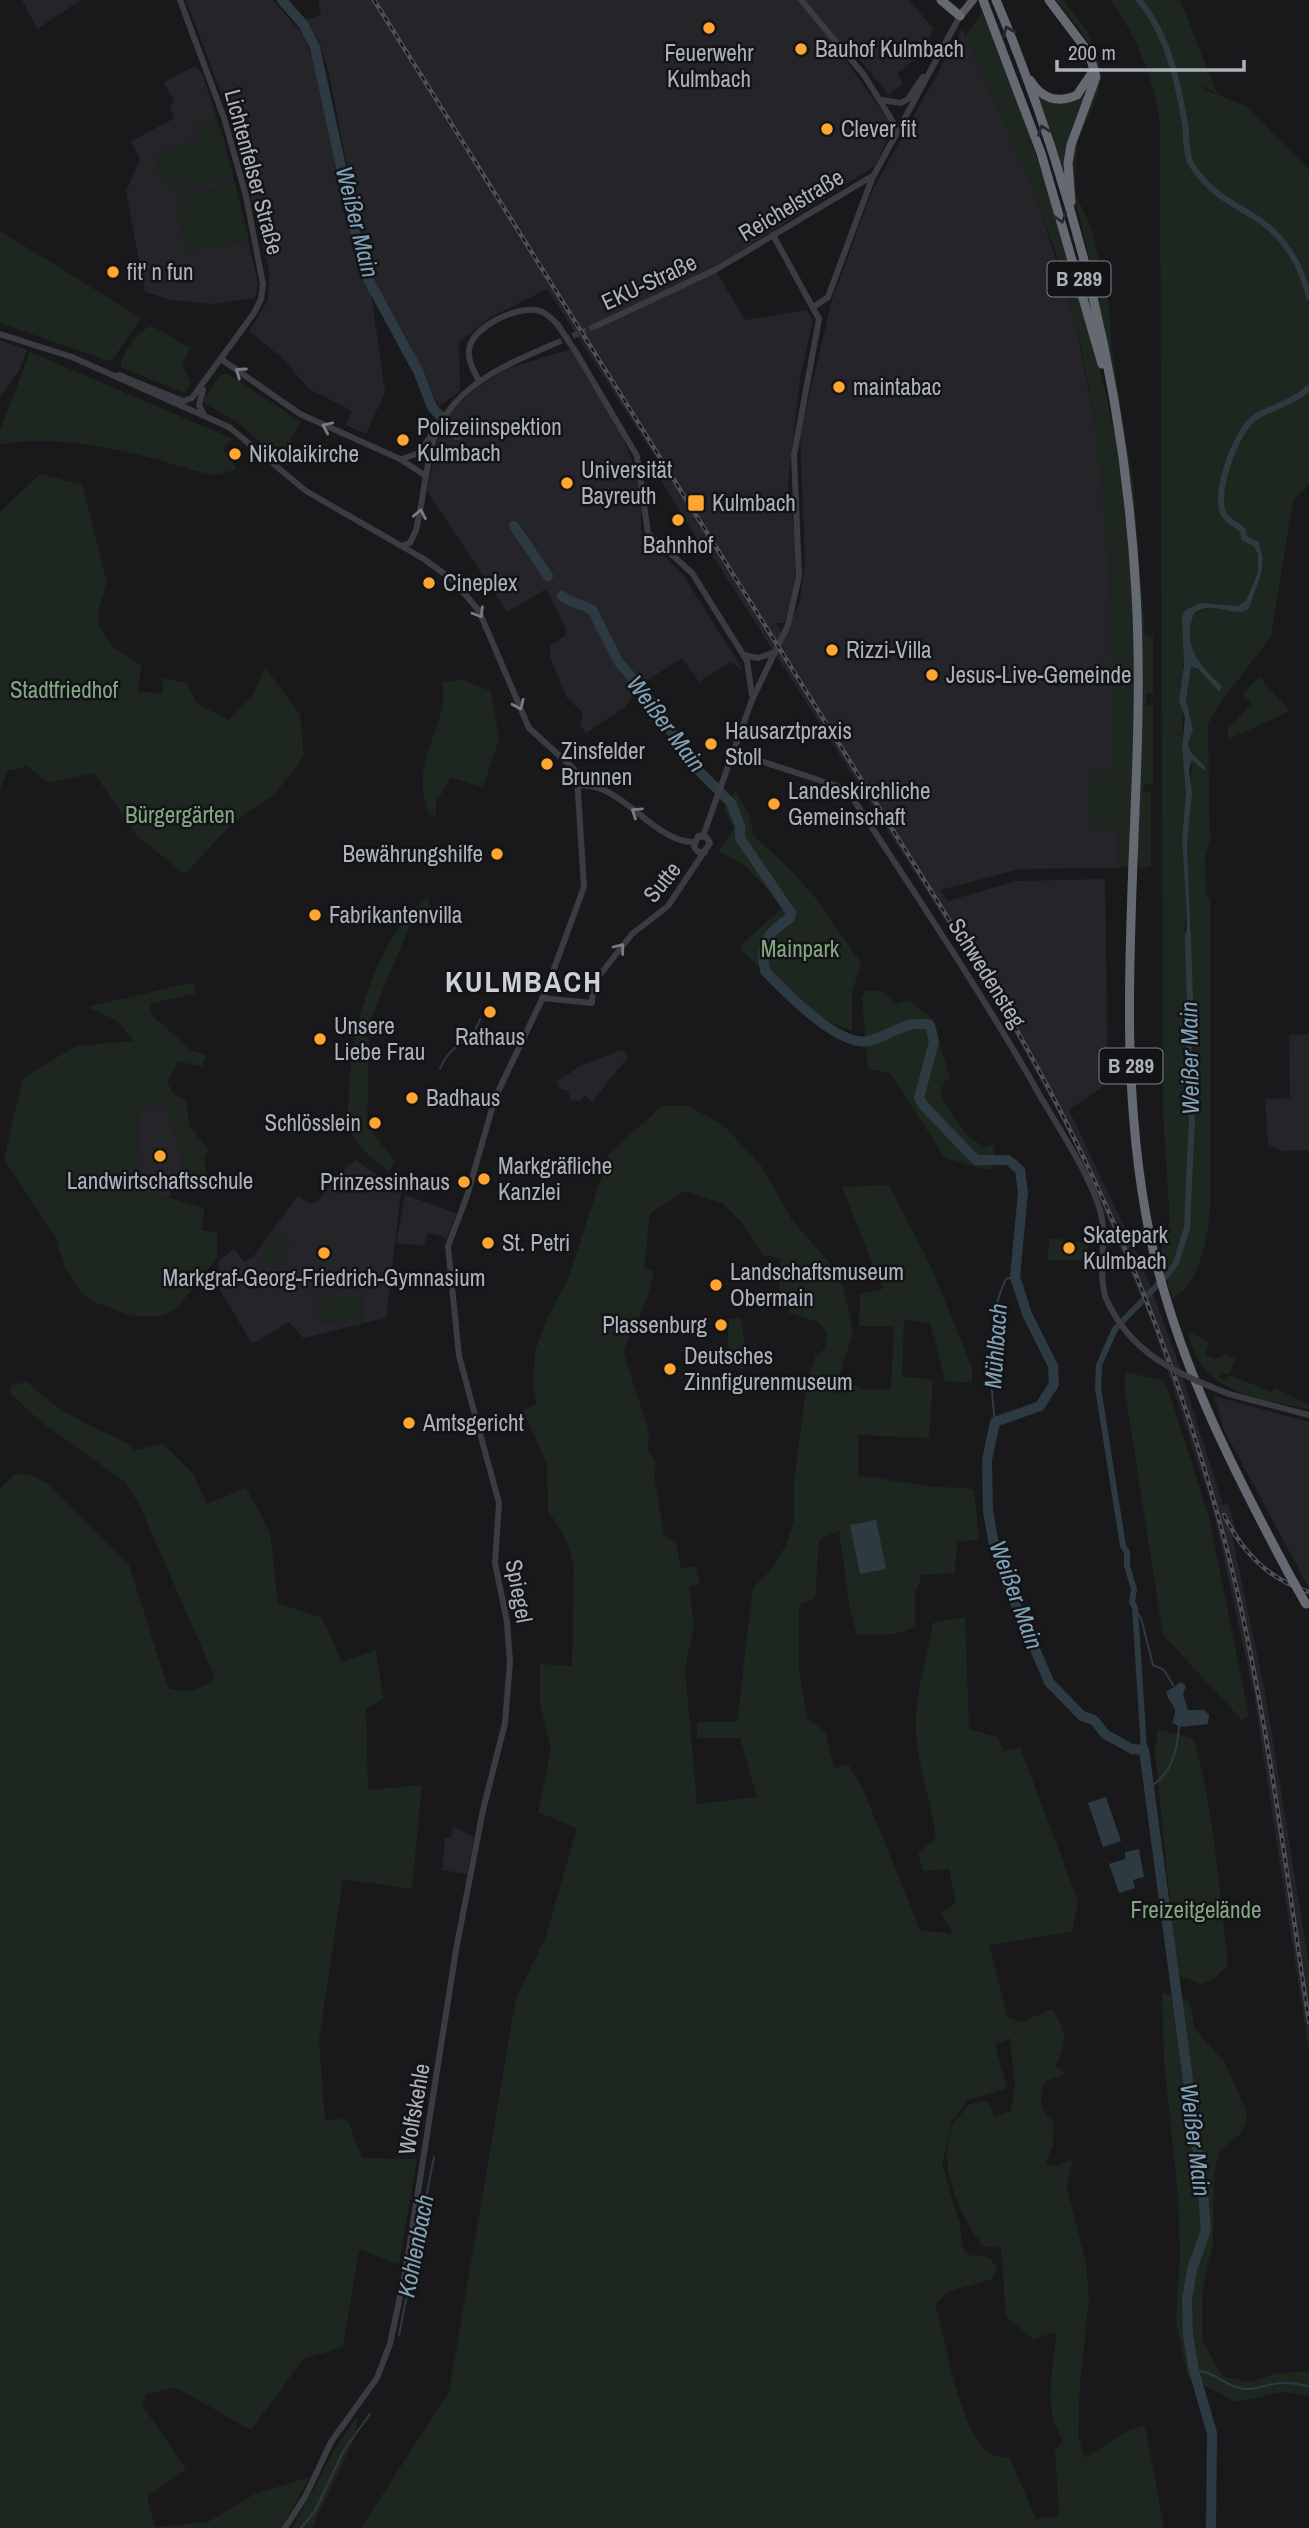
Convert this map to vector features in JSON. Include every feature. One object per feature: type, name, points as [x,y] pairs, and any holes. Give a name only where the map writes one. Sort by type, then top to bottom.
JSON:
[{"type":"highway","points":[[941,0],[960,16]]},
{"type":"highway","name":"B 289","points":[[983,0],[1041,153],[1114,406]]},
{"type":"highway","points":[[1049,0],[1083,43],[1094,68],[1094,88],[1071,145],[1068,163],[1072,218]]},
{"type":"highway","points":[[996,1],[1020,60],[1040,93],[1060,100],[1083,90],[1094,68]]},
{"type":"highway","name":"B 289","points":[[1020,60],[1072,218],[1101,330],[1129,501],[1138,643],[1132,1082],[1140,1173],[1154,1250],[1170,1309],[1206,1412],[1307,1607]]},
{"type":"main road","points":[[960,16],[972,0]]},
{"type":"street","name":"Lichtenfelser Straße","points":[[107,372],[183,401],[188,400],[204,384],[261,299],[262,275],[246,196],[224,118],[180,0]]},
{"type":"street","points":[[801,0],[848,54],[882,100],[898,130]]},
{"type":"street","points":[[882,100],[901,103],[927,73],[960,16]]},
{"type":"street","name":"Reichelstraße","points":[[717,270],[874,175],[927,73]]},
{"type":"street","points":[[773,235],[815,306],[828,296],[874,175]]},
{"type":"street","name":"EKU-Straße","points":[[596,326],[717,270]]},
{"type":"street","name":"Sutte","points":[[705,852],[696,850],[693,842],[704,836],[752,700],[788,625],[799,576],[794,455],[820,328],[815,306]]},
{"type":"street","points":[[479,382],[469,358],[469,346],[477,334],[523,311],[546,313],[558,325],[637,456],[648,533],[692,573],[744,655],[751,672],[752,700]]},
{"type":"street","points":[[0,334],[41,345],[229,427],[306,491],[404,545],[454,582],[479,611],[529,728],[573,769],[578,786],[598,786],[677,841],[693,842]]},
{"type":"street","points":[[400,459],[419,453],[444,413],[479,382],[511,363],[556,343]]},
{"type":"street","points":[[221,359],[300,414],[400,459],[426,476]]},
{"type":"street","points":[[204,384],[199,405],[205,416]]},
{"type":"street","points":[[404,545],[410,543],[416,530],[438,425]]},
{"type":"street","points":[[744,655],[758,658],[774,652]]},
{"type":"street","name":"Schwedensteg","points":[[733,752],[837,786],[854,800],[946,939],[1021,1063],[1080,1168],[1098,1205],[1104,1226],[1101,1272],[1105,1296],[1125,1334],[1145,1352],[1178,1371],[1229,1394],[1309,1415]]},
{"type":"street","name":"Spiegel","points":[[478,1834],[505,1723],[510,1662],[507,1622],[495,1563],[497,1489],[459,1356],[448,1246],[495,1098],[542,998],[584,887],[578,786]]},
{"type":"street","name":"Sutte","points":[[542,998],[592,1003],[593,985],[599,976],[632,934],[668,906],[705,852],[710,843],[704,836]]},
{"type":"street","name":"Wolfskehle","points":[[285,2528],[305,2497],[331,2442],[377,2378],[390,2344],[406,2268],[456,1950],[478,1834]]},
{"type":"shaded area","points":[[22,0],[81,0],[37,29]]},
{"type":"shaded area","points":[[186,0],[273,0],[303,35],[318,68],[343,210],[371,294],[385,392],[366,434],[346,425],[352,411],[309,389],[282,358],[249,331],[268,300],[269,270],[232,122]]},
{"type":"shaded area","points":[[318,0],[909,0],[933,28],[926,50],[897,74],[903,83],[889,95],[844,42],[837,48],[889,121],[889,134],[876,165],[714,268],[745,320],[807,310],[813,320],[800,378],[788,485],[797,550],[794,591],[784,623],[776,623],[785,637],[800,600],[805,561],[800,435],[832,300],[872,191],[962,29],[1031,182],[1074,316],[1099,446],[1111,598],[1114,771],[1089,772],[1089,828],[1118,830],[1117,868],[1020,869],[940,890],[948,901],[1016,881],[1105,879],[1108,1083],[1069,1110],[1142,1264],[1176,1356],[1223,1505],[1228,1502],[1236,1531],[1246,1548],[1243,1550],[1232,1535],[1265,1692],[1309,1965],[1309,2052],[1254,1694],[1214,1513],[1152,1323],[1075,1143],[999,1005],[709,550],[705,552],[659,478],[653,462],[657,460],[547,289],[491,317],[459,342],[460,391],[439,406],[408,341],[374,282],[363,248],[329,74],[320,44],[306,20],[321,15]]},
{"type":"shaded area","points":[[195,67],[202,73],[225,144],[258,283],[255,298],[211,304],[172,300],[145,292],[126,192],[140,159],[131,141],[175,118],[170,108],[174,100],[163,83]]},
{"type":"shaded area","points":[[0,340],[27,350],[19,371],[0,397]]},
{"type":"shaded area","points":[[571,349],[621,433],[632,460],[641,501],[641,531],[684,576],[743,670],[730,662],[699,682],[682,658],[643,683],[625,707],[586,733],[580,726],[583,713],[567,698],[550,657],[550,646],[565,636],[566,629],[546,589],[507,612],[427,491],[440,430],[449,413],[474,390],[506,369]]},
{"type":"shaded area","points":[[1250,540],[1258,543],[1262,567],[1249,609],[1236,612],[1215,608],[1201,610],[1194,614],[1191,626],[1191,646],[1195,654],[1222,686],[1219,691],[1198,669],[1191,667],[1186,700],[1193,729],[1188,745],[1205,767],[1205,771],[1192,760],[1189,770],[1192,793],[1187,844],[1191,945],[1186,942],[1182,839],[1186,793],[1182,748],[1185,717],[1179,701],[1184,666],[1182,617],[1185,610],[1201,603],[1237,606],[1246,601],[1258,572],[1258,554]]},
{"type":"shaded area","points":[[1309,1034],[1309,1150],[1282,1151],[1268,1144],[1265,1099],[1290,1098],[1289,1035]]},
{"type":"shaded area","points":[[622,1050],[628,1057],[592,1102],[585,1095],[581,1100],[571,1101],[568,1091],[560,1089],[556,1082],[582,1065]]},
{"type":"shaded area","name":"Landwirtschaftsschule","points":[[150,1102],[167,1108],[184,1165],[168,1198],[135,1188],[140,1113]]},
{"type":"shaded area","name":"Markgraf-Georg-Friedrich-Gymnasium","points":[[356,1160],[401,1192],[386,1318],[303,1338],[289,1322],[252,1344],[220,1290],[219,1260],[234,1249],[244,1262],[253,1257],[298,1196],[308,1203],[317,1202],[337,1175]]},
{"type":"shaded area","points":[[405,1195],[456,1213],[447,1238],[428,1233],[424,1246],[396,1243]]},
{"type":"shaded area","points":[[1214,1396],[1309,1422],[1309,1588],[1224,1430]]},
{"type":"shaded area","points":[[876,1520],[886,1569],[860,1574],[850,1525]]},
{"type":"shaded area","points":[[1181,1682],[1186,1686],[1183,1694],[1188,1710],[1204,1710],[1209,1715],[1208,1724],[1179,1727],[1172,1722],[1175,1709],[1166,1692]]},
{"type":"shaded area","points":[[1106,1797],[1121,1841],[1103,1847],[1088,1803]]},
{"type":"shaded area","points":[[453,1827],[474,1837],[467,1874],[442,1870],[445,1838],[451,1838]]},
{"type":"shaded area","points":[[1139,1849],[1144,1877],[1133,1880],[1135,1888],[1119,1893],[1109,1864],[1125,1859],[1125,1852]]},
{"type":"green space","points":[[1056,0],[1063,0],[1088,32],[1100,67],[1098,95],[1078,139],[1076,195],[1092,230],[1108,299],[1112,352],[1133,483],[1145,635],[1153,636],[1153,694],[1146,693],[1146,706],[1153,705],[1153,784],[1144,784],[1143,792],[1151,792],[1151,867],[1139,868],[1137,860],[1142,677],[1119,412],[1096,286],[1072,186],[1072,150],[1098,79],[1097,67],[1084,36]]},
{"type":"green space","points":[[1110,0],[1180,0],[1217,94],[1203,85],[1206,90],[1248,107],[1309,170],[1309,485],[1294,499],[1291,511],[1271,637],[1220,703],[1208,724],[1210,839],[1205,857],[1206,894],[1210,899],[1210,1210],[1204,1246],[1195,1273],[1181,1293],[1172,1298],[1160,1253],[1170,1221],[1163,1113],[1160,126],[1149,76],[1120,14]],"holes":[[[1251,541],[1258,543],[1263,553],[1249,609],[1206,609],[1194,615],[1191,627],[1191,646],[1195,655],[1222,686],[1191,666],[1186,700],[1193,729],[1188,745],[1205,767],[1205,770],[1192,760],[1187,844],[1191,944],[1184,929],[1187,917],[1182,839],[1186,793],[1182,748],[1184,610],[1201,603],[1237,606],[1246,601],[1258,572],[1258,554]]]},
{"type":"green space","points":[[982,13],[1020,109],[1053,208],[1090,332],[1116,444],[1125,502],[1132,593],[1129,867],[1117,868],[1118,830],[1089,828],[1089,771],[1114,770],[1106,542],[1102,486],[1086,373],[1074,317],[1053,245],[1026,174],[965,36]]},
{"type":"green space","points":[[1087,90],[1075,123],[1066,182],[1037,94],[1079,98]]},
{"type":"green space","points":[[216,117],[233,175],[172,192],[170,182],[160,183],[153,155],[200,139],[196,124]]},
{"type":"green space","points":[[235,182],[249,241],[186,252],[175,204],[183,196]]},
{"type":"green space","points":[[0,231],[141,318],[113,359],[106,360],[0,323]]},
{"type":"green space","points":[[152,326],[190,348],[182,364],[191,383],[184,393],[121,367],[131,343]]},
{"type":"green space","points":[[30,352],[233,439],[222,448],[237,469],[216,475],[78,443],[26,441],[0,444],[0,431]]},
{"type":"green space","points":[[227,373],[301,422],[291,437],[288,466],[239,423],[205,404],[204,399],[219,376]]},
{"type":"green space","points":[[40,474],[82,485],[107,582],[98,612],[99,627],[113,647],[141,665],[138,691],[162,694],[163,678],[187,683],[197,704],[228,720],[253,695],[265,667],[300,715],[304,756],[275,794],[233,823],[185,874],[138,837],[94,773],[48,783],[27,766],[7,771],[0,790],[0,512]]},
{"type":"green space","points":[[1259,677],[1290,711],[1229,739],[1227,730],[1252,703],[1243,694]]},
{"type":"green space","points":[[463,680],[491,691],[499,739],[483,787],[450,777],[440,796],[436,796],[436,815],[429,815],[423,776],[441,715],[442,683]]},
{"type":"green space","name":"Mainpark","points":[[735,790],[749,814],[753,835],[792,871],[817,900],[861,963],[852,992],[852,1031],[807,1007],[741,950],[743,943],[784,907],[745,866],[719,851],[734,828],[724,809]]},
{"type":"green space","points":[[428,897],[431,910],[411,922],[371,1019],[362,1023],[362,1029],[369,1039],[367,1125],[395,1162],[388,1171],[360,1146],[349,1128],[350,1071],[360,1015],[380,961],[410,914]]},
{"type":"green space","points":[[189,983],[196,985],[194,994],[152,1003],[150,1008],[153,1016],[192,1051],[206,1055],[202,1067],[178,1061],[167,1083],[175,1095],[186,1101],[190,1127],[208,1149],[204,1159],[209,1184],[195,1190],[174,1187],[184,1165],[167,1108],[150,1102],[140,1113],[135,1188],[204,1208],[202,1230],[217,1233],[217,1258],[178,1307],[163,1316],[133,1316],[94,1302],[81,1292],[65,1268],[56,1238],[4,1159],[23,1078],[76,1046],[134,1041],[116,1020],[88,1007]]},
{"type":"green space","points":[[866,990],[883,991],[897,1004],[909,1000],[933,1020],[950,1078],[945,1081],[941,1091],[943,1101],[968,1136],[984,1147],[994,1144],[993,1168],[987,1170],[945,1158],[890,1073],[868,1069],[862,998]]},
{"type":"green space","points":[[662,1106],[689,1106],[724,1126],[760,1164],[792,1220],[835,1269],[844,1290],[853,1331],[838,1380],[865,1389],[891,1389],[894,1326],[859,1326],[860,1294],[883,1289],[842,1187],[889,1185],[931,1267],[972,1368],[972,1383],[945,1381],[930,1323],[904,1319],[902,1376],[933,1380],[929,1438],[858,1435],[858,1475],[925,1486],[974,1489],[979,1540],[957,1541],[955,1573],[922,1575],[915,1593],[915,1626],[894,1634],[879,1635],[857,1634],[850,1609],[839,1530],[819,1540],[815,1598],[799,1605],[799,1671],[807,1719],[825,1731],[834,1768],[848,1764],[862,1787],[920,1930],[953,1934],[941,1913],[956,1903],[949,1869],[923,1871],[918,1852],[936,1839],[917,1744],[916,1712],[933,1623],[965,1617],[969,1729],[997,1737],[1004,1751],[1020,1747],[1078,1901],[1072,1932],[989,1945],[1007,2017],[1022,2022],[1052,2009],[1063,2030],[1062,2050],[1056,2066],[1066,2074],[1044,2082],[1041,2099],[1045,2113],[1054,2122],[1053,2144],[1046,2164],[1057,2166],[1072,2159],[1067,2189],[1086,2263],[1089,2298],[1080,2383],[1078,2437],[1085,2458],[1127,2431],[1145,2425],[1164,2528],[361,2528],[449,2392],[516,1998],[546,1936],[577,1828],[538,1812],[551,1750],[540,1706],[540,1664],[572,1666],[574,1566],[566,1539],[548,1510],[547,1465],[523,1410],[537,1404],[533,1384],[535,1351],[547,1319],[568,1279],[609,1154]],"holes":[[[684,1191],[722,1203],[743,1224],[763,1255],[780,1258],[779,1295],[789,1300],[789,1313],[819,1322],[827,1333],[825,1349],[816,1355],[807,1382],[794,1480],[794,1520],[786,1545],[771,1570],[753,1588],[737,1722],[697,1722],[697,1738],[740,1738],[757,1797],[697,1804],[685,1669],[694,1625],[689,1587],[700,1584],[696,1566],[681,1569],[676,1544],[664,1535],[654,1476],[656,1463],[647,1450],[649,1432],[623,1351],[647,1299],[654,1272],[644,1268],[650,1214]],[[1010,2038],[1015,2086],[1011,2111],[994,2117],[988,2101],[970,2104],[953,2125],[947,2157],[958,2204],[974,2233],[983,2246],[1001,2248],[1006,2317],[1033,2339],[1056,2332],[1051,2401],[1052,2415],[1063,2440],[1055,2452],[1059,2516],[1036,2519],[1009,2457],[993,2455],[982,2446],[972,2430],[956,2387],[935,2304],[948,2292],[992,2279],[997,2267],[988,2257],[968,2255],[962,2247],[960,2224],[942,2164],[952,2122],[968,2100],[1007,2088],[995,2045]]]},
{"type":"green space","points":[[275,1233],[292,1244],[276,1268],[260,1257]]},
{"type":"green space","name":"Skatepark Kulmbach","points":[[1050,1238],[1090,1243],[1082,1260],[1047,1260]]},
{"type":"green space","points":[[363,1296],[363,1322],[319,1324],[318,1298]]},
{"type":"green space","points":[[741,1317],[747,1364],[745,1369],[728,1365],[728,1319]]},
{"type":"green space","points":[[1189,1332],[1210,1343],[1205,1354],[1215,1359],[1227,1354],[1235,1359],[1231,1372],[1226,1375],[1221,1372],[1219,1377],[1224,1379],[1229,1375],[1272,1392],[1275,1388],[1309,1405],[1309,1409],[1260,1398],[1228,1387],[1203,1367],[1195,1353]]},
{"type":"green space","points":[[1126,1372],[1164,1381],[1171,1398],[1209,1518],[1249,1716],[1242,1720],[1163,1635],[1124,1385]]},
{"type":"green space","points":[[27,1382],[66,1412],[135,1450],[163,1444],[193,1474],[207,1504],[246,1488],[270,1532],[278,1603],[322,1618],[342,1662],[376,1650],[383,1699],[366,1708],[368,1790],[422,1785],[412,1889],[343,1879],[319,2040],[325,2120],[347,2119],[362,2158],[417,2159],[399,2264],[359,2249],[343,2347],[303,2359],[251,2430],[175,2387],[147,2394],[142,2405],[186,2469],[147,2497],[155,2527],[208,2522],[255,2494],[310,2477],[281,2528],[0,2528],[0,1489],[15,1474],[32,1475],[48,1484],[129,1565],[168,1688],[193,1690],[215,1678],[140,1506],[125,1482],[40,1421],[9,1392],[12,1385]]},
{"type":"green space","name":"Freizeitgelände","points":[[1158,1729],[1193,1738],[1211,1822],[1228,1965],[1214,1979],[1202,1984],[1177,1975],[1155,1751]]},
{"type":"green space","points":[[1162,1992],[1190,2002],[1195,2029],[1225,2063],[1247,2112],[1245,2125],[1238,2136],[1219,2151],[1214,2174],[1213,2244],[1202,2291],[1202,2340],[1222,2376],[1250,2382],[1274,2374],[1309,2371],[1309,2396],[1283,2392],[1236,2402],[1188,2377],[1176,2321],[1180,2258],[1178,2195],[1164,2061]]},
{"type":"green space","points":[[358,2416],[355,2437],[312,2528],[292,2528],[339,2443]]},
{"type":"waterway","name":"Weißer Main","points":[[282,0],[303,24],[315,47],[368,279],[418,371],[432,407],[457,435]]},
{"type":"waterway","name":"Weißer Main","points":[[1139,0],[1157,27],[1170,58],[1179,91],[1187,151],[1192,165],[1212,189],[1264,223],[1282,241],[1296,262],[1309,297]]},
{"type":"waterway","name":"Weißer Main","points":[[1256,544],[1244,538],[1243,531],[1223,513],[1222,490],[1229,460],[1249,422],[1309,388]]},
{"type":"waterway","name":"Weißer Main","points":[[514,526],[548,576]]},
{"type":"waterway","name":"Weißer Main","points":[[562,596],[592,610],[618,661],[659,710],[687,759],[731,803],[740,826],[740,838],[791,913],[790,918],[770,934],[764,946],[765,971],[812,1016],[827,1027],[856,1041],[876,1039],[913,1024],[930,1025],[934,1042],[919,1098],[923,1105],[976,1160],[1008,1160],[1020,1170],[1023,1192],[1015,1277],[1027,1314],[1053,1366],[1054,1384],[1040,1406],[995,1422],[987,1460],[988,1511],[1003,1574],[1049,1682],[1082,1716],[1094,1720],[1105,1734],[1132,1749],[1144,1750],[1203,2192],[1206,2230],[1192,2269],[1187,2300],[1188,2335],[1194,2371],[1212,2433],[1211,2528]]},
{"type":"waterway","name":"Weißer Main","points":[[1144,1750],[1135,1608],[1132,1602],[1134,1589],[1127,1566],[1127,1552],[1123,1546],[1098,1388],[1099,1365],[1115,1329],[1176,1263],[1187,1228],[1192,1118],[1188,1091],[1188,936]]},
{"type":"waterway","name":"Kohlenbach","points":[[440,1069],[449,1053],[472,1033],[480,1019]]},
{"type":"waterway","name":"Mühlbach","points":[[995,1422],[991,1369],[992,1330],[1006,1279],[1015,1277]]},
{"type":"waterway","points":[[1135,1611],[1141,1618],[1153,1665],[1164,1670],[1173,1685]]},
{"type":"waterway","points":[[1148,1788],[1167,1770],[1177,1745],[1179,1727]]},
{"type":"waterway","name":"Kohlenbach","points":[[399,2335],[434,2157]]},
{"type":"waterway","points":[[1194,2371],[1207,2373],[1244,2389],[1285,2383],[1309,2386]]},
{"type":"waterway","name":"Kohlenbach","points":[[301,2528],[315,2511],[344,2450],[370,2414]]},
{"type":"tunnel","points":[[556,343],[596,326]]},
{"type":"railway","points":[[374,0],[1001,1003],[1040,1072],[1109,1213],[1140,1286],[1194,1434],[1236,1586],[1268,1749],[1309,2022]]},
{"type":"railway","points":[[1224,1515],[1231,1529],[1258,1563],[1281,1580],[1309,1592]]},
{"type":"place","name":"Feuerwehr Kulmbach","points":[[709,28]]},
{"type":"place","name":"Bauhof Kulmbach","points":[[801,49]]},
{"type":"place","name":"Clever fit","points":[[827,129]]},
{"type":"place","name":"fit' n fun","points":[[113,272]]},
{"type":"place","name":"maintabac","points":[[839,387]]},
{"type":"place","name":"Polizeiinspektion Kulmbach","points":[[403,440]]},
{"type":"place","name":"Nikolaikirche","points":[[235,454]]},
{"type":"place","name":"Universität Bayreuth","points":[[567,483]]},
{"type":"place","name":"Kulmbach","points":[[696,503]]},
{"type":"place","name":"Bahnhof","points":[[678,520]]},
{"type":"place","name":"Cineplex","points":[[429,583]]},
{"type":"place","name":"Rizzi-Villa","points":[[832,650]]},
{"type":"place","name":"Jesus-Live-Gemeinde","points":[[932,675]]},
{"type":"place","name":"Hausarztpraxis Stoll","points":[[711,744]]},
{"type":"place","name":"Zinsfelder Brunnen","points":[[547,764]]},
{"type":"place","name":"Landeskirchliche Gemeinschaft","points":[[774,804]]},
{"type":"place","name":"Bewährungshilfe","points":[[497,854]]},
{"type":"place","name":"Fabrikantenvilla","points":[[315,915]]},
{"type":"place","name":"Rathaus","points":[[490,1012]]},
{"type":"place","name":"Unsere Liebe Frau","points":[[320,1039]]},
{"type":"place","name":"Badhaus","points":[[412,1098]]},
{"type":"place","name":"Schlösslein","points":[[375,1123]]},
{"type":"place","name":"Landwirtschaftsschule","points":[[160,1156]]},
{"type":"place","name":"Markgräfliche Kanzlei","points":[[484,1179]]},
{"type":"place","name":"Prinzessinhaus","points":[[464,1182]]},
{"type":"place","name":"St. Petri","points":[[488,1243]]},
{"type":"place","name":"Skatepark Kulmbach","points":[[1069,1248]]},
{"type":"place","name":"Markgraf-Georg-Friedrich-Gymnasium","points":[[324,1253]]},
{"type":"place","name":"Landschaftsmuseum Obermain","points":[[716,1285]]},
{"type":"place","name":"Plassenburg","points":[[721,1325]]},
{"type":"place","name":"Deutsches Zinnfigurenmuseum","points":[[670,1369]]},
{"type":"place","name":"Amtsgericht","points":[[409,1423]]},
{"type":"district","name":"KULMBACH","points":[[524,982]]},
{"type":"park label","name":"Stadtfriedhof","points":[[64,690]]},
{"type":"park label","name":"Bürgergärten","points":[[180,815]]}]
